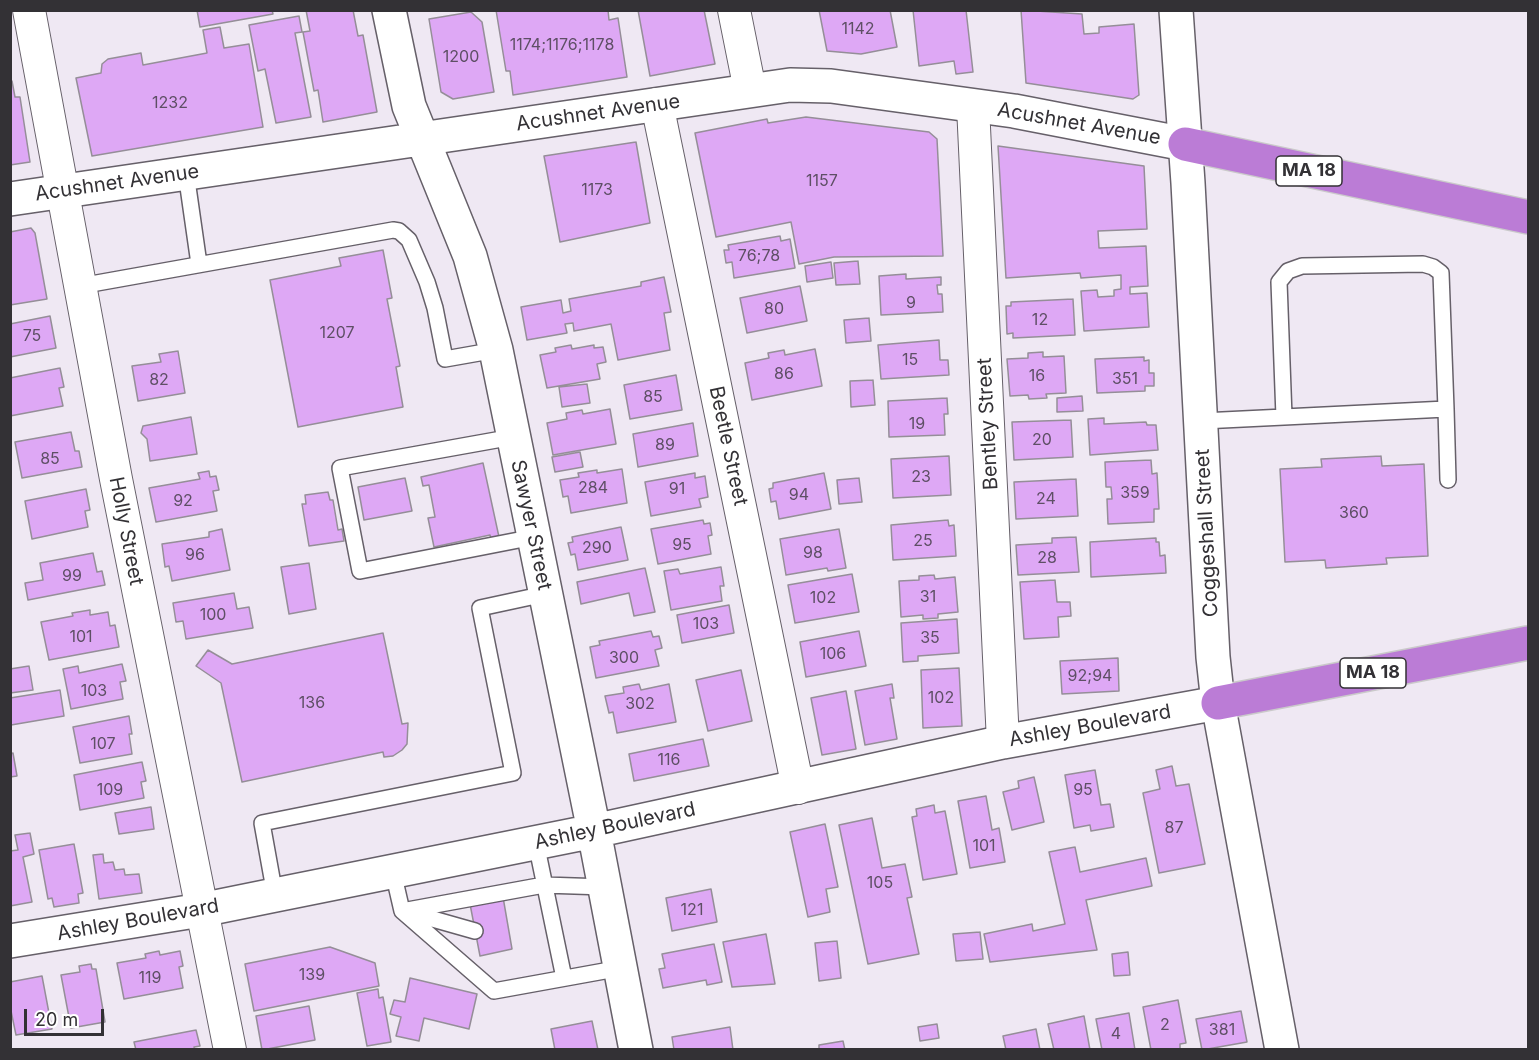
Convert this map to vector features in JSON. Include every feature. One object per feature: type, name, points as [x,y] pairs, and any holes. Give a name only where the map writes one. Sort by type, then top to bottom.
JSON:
[{"type":"highway","name":"MA 18","points":[[1185,144],[1528,217]]},
{"type":"highway","name":"MA 18","points":[[1218,703],[1528,643]]},
{"type":"main road","name":"Sawyer Street","points":[[389,10],[409,106],[470,256],[496,350],[636,1050]]},
{"type":"main road","name":"Coggeshall Street","points":[[1176,10],[1218,703],[1282,1050]]},
{"type":"main road","name":"Acushnet Avenue","points":[[10,199],[790,85],[831,86],[973,106],[1102,127],[1185,144]]},
{"type":"main road","name":"Ashley Boulevard","points":[[10,941],[201,910],[594,831],[1003,742],[1218,703]]},
{"type":"street","name":"Holly Street","points":[[29,10],[116,479],[230,1050]]},
{"type":"street","points":[[734,10],[750,90]]},
{"type":"street","name":"Beetle Street","points":[[657,104],[798,788]]},
{"type":"street","name":"Bentley Street","points":[[973,106],[1003,742]]},
{"type":"lane","points":[[186,173],[199,264]]},
{"type":"lane","points":[[80,286],[385,230],[399,231],[409,240],[427,282],[435,308],[445,359],[496,350]]},
{"type":"lane","points":[[1284,417],[1279,282],[1288,271],[1302,266],[1423,264],[1433,267],[1441,273],[1448,480]]},
{"type":"lane","points":[[1202,421],[1446,409]]},
{"type":"lane","points":[[513,437],[340,468],[360,570],[534,537]]},
{"type":"lane","points":[[275,895],[262,823],[513,773],[480,608],[545,594]]},
{"type":"lane","points":[[536,843],[564,978]]},
{"type":"lane","points":[[393,872],[402,911],[494,991],[621,968]]},
{"type":"lane","points":[[402,911],[544,885],[605,888]]},
{"type":"lane","points":[[402,911],[475,931]]},
{"type":"building","points":[[197,10],[272,10],[273,14],[200,27]]},
{"type":"building","points":[[306,10],[353,10],[358,36],[363,35],[377,112],[323,122],[318,90],[314,91],[303,32],[310,31]]},
{"type":"building","points":[[496,10],[608,10],[609,20],[618,18],[627,77],[513,95],[510,71],[506,71]]},
{"type":"building","points":[[638,10],[704,10],[715,64],[650,76]]},
{"type":"building","points":[[819,10],[890,10],[897,47],[861,54],[827,51]]},
{"type":"building","points":[[913,10],[966,10],[973,72],[956,74],[954,61],[919,66]]},
{"type":"building","points":[[1021,10],[1082,14],[1084,34],[1099,33],[1099,27],[1134,24],[1139,95],[1133,99],[1026,83]]},
{"type":"building","points":[[471,12],[482,22],[494,92],[453,99],[441,92],[429,19]]},
{"type":"building","points":[[299,16],[302,32],[295,33],[311,117],[276,123],[265,69],[258,71],[249,25]]},
{"type":"building","points":[[220,27],[224,48],[249,44],[263,127],[92,156],[76,78],[101,73],[102,64],[108,59],[141,53],[143,65],[207,53],[203,30]]},
{"type":"building","points":[[10,81],[12,81],[15,97],[20,97],[30,162],[10,165]]},
{"type":"building","points":[[806,117],[929,132],[937,139],[943,256],[834,257],[799,264],[791,222],[716,237],[695,133],[767,119],[768,123]]},
{"type":"building","points":[[636,142],[650,223],[560,242],[544,156]]},
{"type":"building","points":[[998,146],[1144,166],[1147,229],[1098,231],[1099,248],[1146,246],[1148,286],[1130,287],[1130,294],[1147,293],[1149,327],[1084,331],[1081,291],[1097,290],[1098,297],[1114,296],[1114,290],[1121,289],[1121,275],[1081,278],[1080,273],[1006,278]]},
{"type":"building","points":[[31,228],[35,233],[47,299],[10,305],[10,232]]},
{"type":"building","points":[[780,236],[781,241],[790,239],[795,268],[734,278],[732,262],[726,263],[724,250],[729,250],[728,245]]},
{"type":"building","points":[[383,250],[392,298],[387,299],[400,366],[396,367],[403,407],[298,427],[270,280],[341,266],[339,258]]},
{"type":"building","points":[[858,261],[860,284],[836,285],[834,263]]},
{"type":"building","points":[[831,262],[833,278],[807,282],[805,266]]},
{"type":"building","points":[[906,274],[906,279],[941,277],[941,285],[937,285],[938,294],[942,294],[943,312],[881,315],[879,276]]},
{"type":"building","points":[[664,277],[671,312],[664,313],[670,350],[618,360],[611,324],[574,331],[573,323],[565,324],[567,333],[527,340],[521,307],[561,300],[563,313],[571,311],[569,299],[641,286],[641,282]]},
{"type":"building","points":[[800,286],[807,321],[747,333],[740,298]]},
{"type":"building","points":[[1073,299],[1075,335],[1013,338],[1013,333],[1007,334],[1006,306],[1011,306],[1011,302]]},
{"type":"building","points":[[50,316],[56,348],[10,357],[10,324]]},
{"type":"building","points":[[869,318],[871,341],[846,343],[844,320]]},
{"type":"building","points":[[939,340],[940,360],[948,360],[949,375],[881,379],[878,345]]},
{"type":"building","points":[[571,345],[572,349],[594,345],[594,348],[603,347],[606,362],[597,364],[600,379],[547,388],[540,355],[556,352],[555,348]]},
{"type":"building","points":[[815,349],[822,386],[752,400],[745,363],[769,358],[768,353],[784,350],[785,355]]},
{"type":"building","points":[[178,351],[185,393],[138,401],[132,366],[161,362],[159,354]]},
{"type":"building","points":[[1043,352],[1043,357],[1064,356],[1066,393],[1046,394],[1047,398],[1029,399],[1028,395],[1010,396],[1007,359],[1028,358],[1028,353]]},
{"type":"building","points":[[1144,357],[1144,361],[1149,360],[1149,373],[1154,373],[1154,386],[1145,386],[1145,391],[1097,393],[1095,359]]},
{"type":"building","points":[[60,368],[64,387],[59,388],[63,406],[10,416],[10,378]]},
{"type":"building","points":[[676,375],[682,410],[630,419],[624,385]]},
{"type":"building","points":[[873,380],[875,405],[851,407],[850,381]]},
{"type":"building","points":[[587,384],[590,403],[562,407],[559,387]]},
{"type":"building","points":[[1082,396],[1083,411],[1057,412],[1057,398]]},
{"type":"building","points":[[947,398],[948,414],[944,414],[945,435],[889,437],[888,401]]},
{"type":"building","points":[[610,409],[616,444],[553,455],[547,423],[567,419],[566,413],[582,410],[583,414]]},
{"type":"building","points":[[191,417],[197,454],[150,461],[147,439],[141,433],[143,426]]},
{"type":"building","points":[[1104,418],[1104,424],[1146,422],[1147,425],[1156,425],[1158,450],[1090,455],[1088,419]]},
{"type":"building","points":[[1071,420],[1073,457],[1014,460],[1012,422]]},
{"type":"building","points":[[693,423],[698,456],[638,467],[633,434]]},
{"type":"building","points":[[71,432],[75,451],[79,451],[82,467],[22,478],[15,442]]},
{"type":"building","points":[[580,452],[583,467],[555,472],[552,457]]},
{"type":"building","points":[[949,456],[951,495],[893,498],[891,459]]},
{"type":"building","points":[[1381,456],[1382,466],[1424,464],[1428,556],[1386,558],[1387,564],[1326,568],[1325,560],[1285,562],[1280,469],[1322,467],[1321,459]]},
{"type":"building","points":[[1151,460],[1152,474],[1157,473],[1159,509],[1154,509],[1154,522],[1108,524],[1107,499],[1112,499],[1111,487],[1106,487],[1105,462]]},
{"type":"building","points":[[483,463],[499,537],[491,539],[490,535],[434,547],[428,518],[435,517],[429,485],[423,486],[421,477]]},
{"type":"building","points":[[622,469],[627,503],[571,513],[568,496],[563,497],[560,480],[579,477],[578,473]]},
{"type":"building","points":[[209,471],[210,477],[216,476],[219,490],[213,491],[217,511],[156,522],[149,488],[200,479],[198,473]]},
{"type":"building","points":[[695,473],[695,478],[705,476],[708,497],[699,499],[701,507],[651,516],[645,482]]},
{"type":"building","points":[[824,473],[831,509],[779,519],[776,501],[771,502],[769,489],[773,488],[773,483]]},
{"type":"building","points":[[405,478],[412,511],[364,520],[358,487]]},
{"type":"building","points":[[859,478],[862,502],[839,504],[837,480]]},
{"type":"building","points":[[1076,479],[1078,516],[1016,519],[1014,482]]},
{"type":"building","points":[[86,489],[90,510],[85,511],[88,527],[32,539],[25,501]]},
{"type":"building","points":[[328,492],[330,500],[333,500],[338,530],[342,529],[344,541],[309,546],[302,504],[306,504],[305,495]]},
{"type":"building","points":[[703,520],[704,524],[710,523],[712,535],[708,536],[711,554],[658,564],[651,529]]},
{"type":"building","points":[[948,520],[949,526],[954,525],[956,556],[893,560],[891,525]]},
{"type":"building","points":[[621,527],[628,560],[578,570],[575,554],[571,555],[568,543],[573,542],[572,537]]},
{"type":"building","points":[[222,529],[230,570],[172,581],[169,566],[165,567],[162,544],[209,537],[209,532]]},
{"type":"building","points":[[839,529],[846,568],[828,571],[827,568],[786,575],[780,539]]},
{"type":"building","points":[[1076,537],[1079,572],[1018,575],[1016,545],[1052,543],[1052,538]]},
{"type":"building","points":[[1156,538],[1156,542],[1159,542],[1160,556],[1165,555],[1166,573],[1091,577],[1090,542]]},
{"type":"building","points":[[93,553],[97,572],[102,571],[105,585],[28,600],[25,583],[43,580],[40,563]]},
{"type":"building","points":[[309,563],[316,609],[289,614],[281,567]]},
{"type":"building","points":[[721,567],[724,586],[720,586],[722,601],[671,610],[664,571],[678,569],[680,574]]},
{"type":"building","points":[[645,568],[655,612],[634,616],[629,593],[581,604],[577,582]]},
{"type":"building","points":[[852,574],[859,612],[795,623],[788,585]]},
{"type":"building","points":[[934,575],[935,579],[955,577],[958,612],[938,614],[938,618],[923,619],[923,615],[901,617],[899,581],[919,580],[919,576]]},
{"type":"building","points":[[1055,580],[1057,602],[1070,602],[1071,616],[1058,617],[1059,637],[1024,639],[1020,582]]},
{"type":"building","points":[[234,593],[237,609],[249,607],[253,628],[186,639],[183,621],[176,622],[173,603]]},
{"type":"building","points":[[729,605],[734,633],[682,643],[677,615]]},
{"type":"building","points":[[90,610],[90,615],[108,612],[110,626],[115,625],[119,647],[49,660],[41,622]]},
{"type":"building","points":[[957,619],[959,653],[918,656],[918,661],[903,662],[901,623]]},
{"type":"building","points":[[651,631],[653,637],[659,636],[662,648],[655,650],[659,666],[596,678],[590,647],[600,645],[599,641]]},
{"type":"building","points":[[859,631],[866,666],[806,677],[800,642]]},
{"type":"building","points":[[383,633],[402,724],[408,723],[407,744],[402,750],[393,756],[384,757],[383,752],[242,782],[221,683],[196,666],[208,650],[232,664]]},
{"type":"building","points":[[1118,658],[1119,691],[1062,694],[1060,661]]},
{"type":"building","points":[[122,664],[126,681],[120,682],[123,699],[71,709],[63,669],[78,666],[79,673]]},
{"type":"building","points":[[29,666],[33,690],[10,693],[10,669]]},
{"type":"building","points":[[959,668],[962,726],[923,728],[921,670]]},
{"type":"building","points":[[741,670],[752,721],[708,731],[696,680]]},
{"type":"building","points":[[639,684],[641,690],[669,684],[676,722],[617,733],[613,712],[609,713],[605,696],[624,693],[623,687]]},
{"type":"building","points":[[892,684],[894,698],[890,698],[897,739],[865,745],[855,691]]},
{"type":"building","points":[[60,690],[64,716],[11,725],[10,698]]},
{"type":"building","points":[[846,691],[856,749],[822,755],[811,698]]},
{"type":"building","points":[[129,716],[132,754],[80,763],[73,727]]},
{"type":"building","points":[[703,739],[709,766],[634,781],[629,754]]},
{"type":"building","points":[[13,753],[17,776],[10,777],[10,754]]},
{"type":"building","points":[[142,762],[146,781],[141,782],[144,798],[80,810],[74,775]]},
{"type":"building","points":[[1172,766],[1176,786],[1189,784],[1205,864],[1159,873],[1143,793],[1160,789],[1156,770]]},
{"type":"building","points":[[1095,770],[1101,805],[1110,804],[1114,827],[1091,831],[1090,825],[1074,828],[1065,775]]},
{"type":"building","points":[[1034,777],[1044,822],[1012,830],[1003,792],[1019,788],[1018,781]]},
{"type":"building","points":[[986,796],[992,830],[999,828],[1005,862],[970,868],[958,801]]},
{"type":"building","points":[[934,805],[935,813],[945,811],[957,874],[923,880],[912,817],[917,816],[916,809]]},
{"type":"building","points":[[151,807],[154,829],[119,834],[115,813]]},
{"type":"building","points":[[872,818],[882,868],[905,864],[912,897],[907,898],[919,954],[868,964],[839,825]]},
{"type":"building","points":[[825,824],[838,887],[826,889],[830,912],[808,917],[790,832]]},
{"type":"building","points":[[30,833],[34,854],[23,857],[32,902],[10,906],[10,851],[18,850],[15,835]]},
{"type":"building","points":[[74,844],[83,893],[78,894],[79,903],[54,907],[52,898],[48,899],[39,850]]},
{"type":"building","points":[[1075,847],[1080,872],[1146,858],[1152,886],[1086,900],[1097,950],[990,962],[984,934],[1032,924],[1033,931],[1065,924],[1049,852]]},
{"type":"building","points":[[103,854],[104,863],[113,862],[115,870],[124,869],[125,875],[139,874],[142,893],[99,899],[93,855]]},
{"type":"building","points":[[711,889],[717,922],[672,931],[666,898]]},
{"type":"building","points":[[503,897],[512,949],[480,956],[470,904]]},
{"type":"building","points":[[980,932],[983,959],[956,961],[953,934]]},
{"type":"building","points":[[766,934],[775,984],[732,987],[723,942]]},
{"type":"building","points":[[837,941],[841,978],[819,981],[815,943]]},
{"type":"building","points":[[714,944],[722,982],[707,985],[706,980],[663,988],[659,969],[665,968],[662,954]]},
{"type":"building","points":[[330,947],[375,963],[379,986],[254,1011],[245,964]]},
{"type":"building","points":[[159,951],[160,955],[180,951],[183,966],[179,967],[183,988],[124,999],[117,963],[146,958],[145,954]]},
{"type":"building","points":[[1128,952],[1130,975],[1114,976],[1112,954]]},
{"type":"building","points":[[91,964],[92,969],[96,969],[105,1022],[71,1028],[61,975],[80,972],[79,966]]},
{"type":"building","points":[[42,976],[52,1029],[16,1035],[10,1006],[10,982]]},
{"type":"building","points":[[410,978],[477,994],[469,1029],[424,1018],[419,1041],[396,1036],[401,1017],[390,1014],[394,1000],[405,1002]]},
{"type":"building","points":[[378,989],[379,998],[383,997],[391,1042],[367,1046],[357,993]]},
{"type":"building","points":[[1178,1000],[1186,1043],[1180,1044],[1180,1050],[1151,1050],[1143,1007]]},
{"type":"building","points":[[309,1006],[315,1040],[262,1050],[256,1016]]},
{"type":"building","points":[[1241,1011],[1247,1042],[1202,1050],[1196,1019]]},
{"type":"building","points":[[1129,1013],[1135,1050],[1102,1050],[1096,1019]]},
{"type":"building","points":[[1084,1016],[1090,1050],[1054,1050],[1048,1024]]},
{"type":"building","points":[[592,1021],[598,1050],[555,1050],[551,1029]]},
{"type":"building","points":[[937,1024],[939,1038],[920,1041],[918,1027]]},
{"type":"building","points":[[730,1027],[733,1050],[674,1050],[672,1037]]},
{"type":"building","points":[[1036,1029],[1040,1050],[1006,1050],[1003,1036]]},
{"type":"building","points":[[196,1030],[200,1046],[194,1047],[195,1050],[136,1050],[134,1042]]},
{"type":"building","points":[[843,1041],[845,1050],[819,1050],[819,1045]]}]
